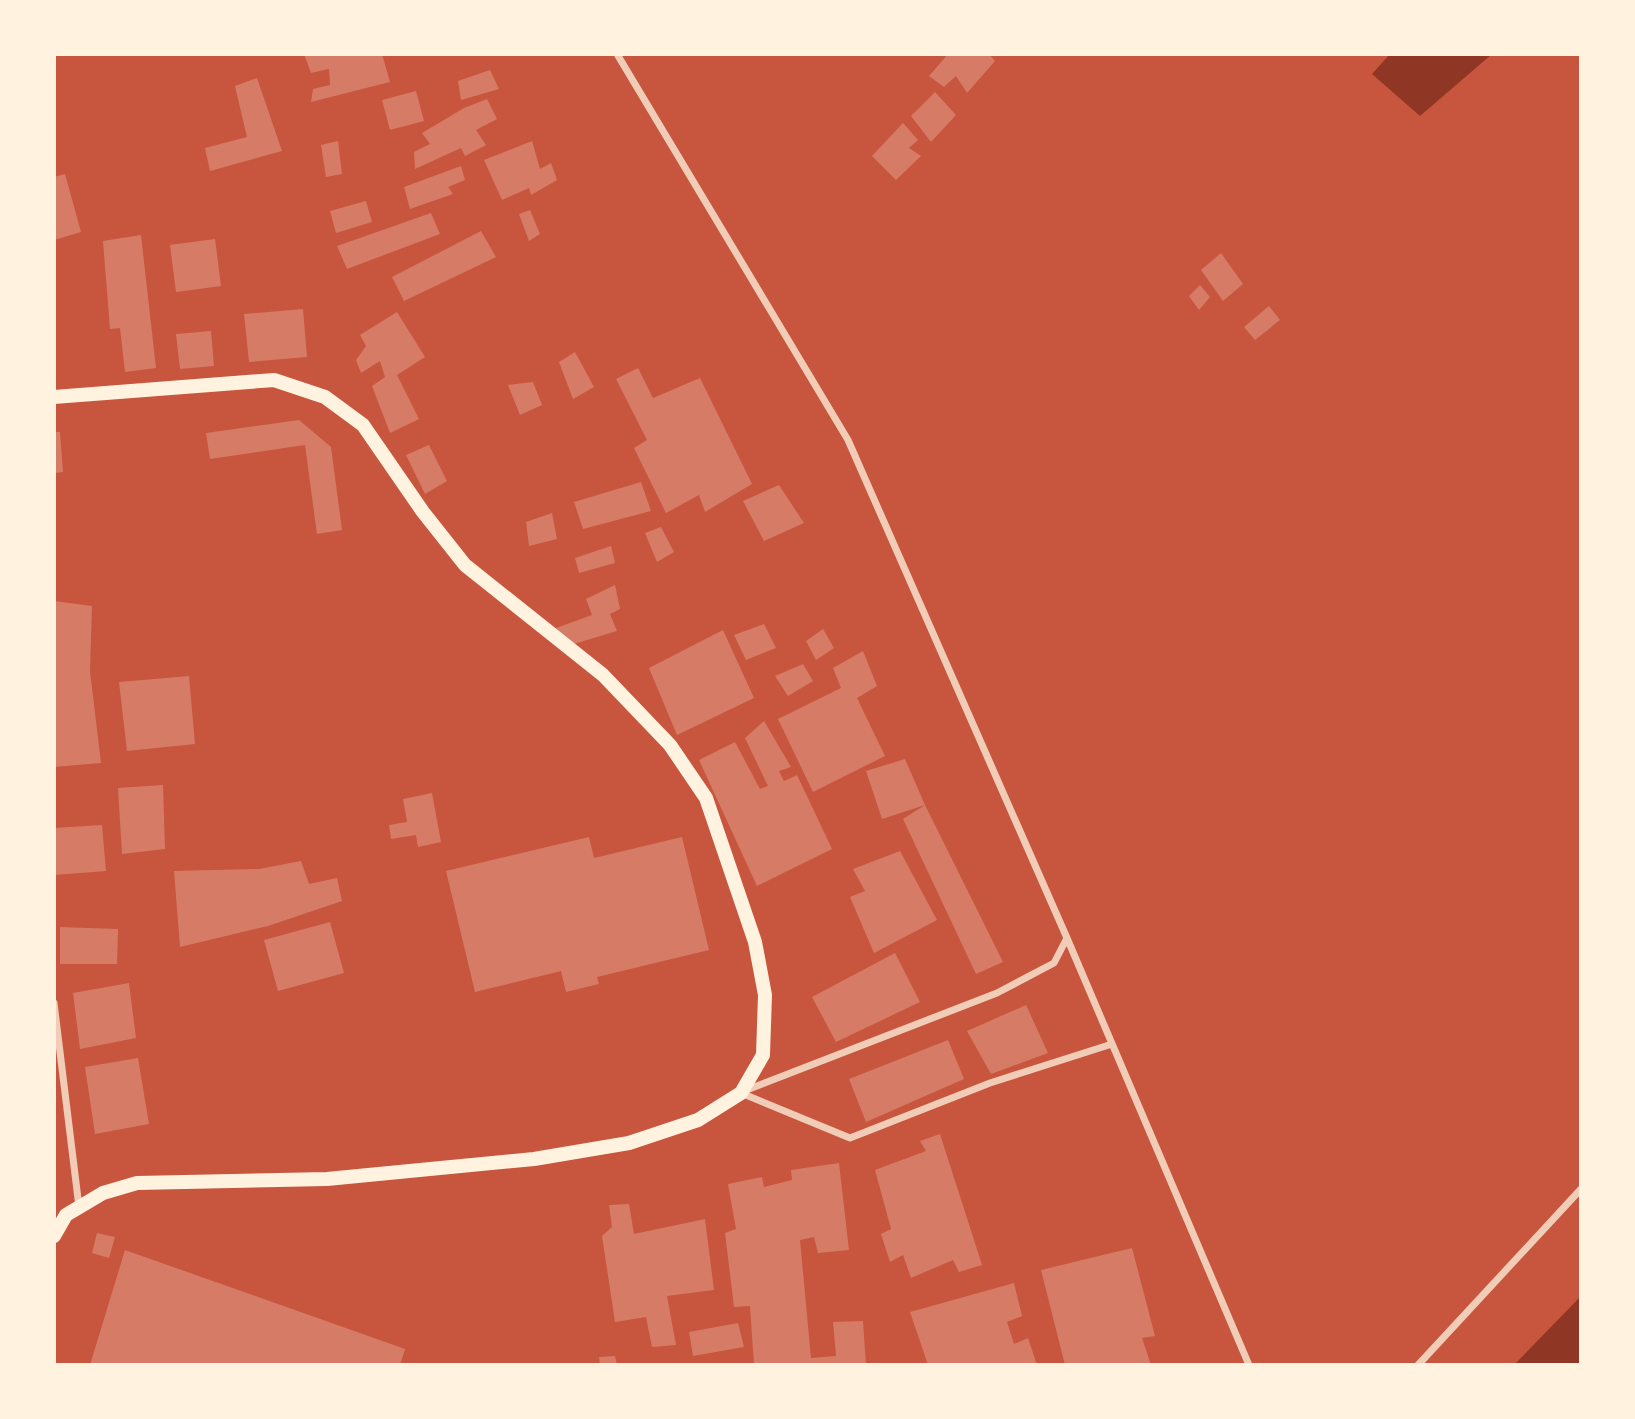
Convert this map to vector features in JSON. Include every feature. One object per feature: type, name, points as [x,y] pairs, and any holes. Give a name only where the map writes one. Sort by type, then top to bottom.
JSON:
[{"type":"main road","points":[[54,397],[274,380],[325,397],[363,425],[424,512],[466,565],[603,675],[670,745],[706,798],[755,942],[765,995],[763,1055],[741,1093],[698,1120],[629,1143],[534,1159],[327,1178],[138,1183],[103,1193],[66,1215],[54,1236]]},
{"type":"street","points":[[617,54],[848,440],[1067,938],[1249,1365]]},
{"type":"street","points":[[741,1093],[997,993],[1054,963],[1067,938]]},
{"type":"street","points":[[54,1003],[79,1208]]},
{"type":"street","points":[[741,1093],[850,1138],[990,1083],[1112,1044]]},
{"type":"street","points":[[1418,1365],[1581,1189]]},
{"type":"shaded area","points":[[1390,54],[1492,54],[1420,116],[1372,74]]},
{"type":"shaded area","points":[[1581,1296],[1581,1365],[1514,1365]]},
{"type":"building","points":[[304,54],[382,54],[390,82],[311,102],[313,89],[330,85],[329,69],[311,73]]},
{"type":"building","points":[[948,54],[989,54],[995,61],[967,93],[956,76],[944,87],[929,76]]},
{"type":"building","points":[[490,70],[499,89],[461,100],[458,81]]},
{"type":"building","points":[[257,78],[282,151],[210,171],[205,148],[247,137],[235,86]]},
{"type":"building","points":[[416,91],[424,121],[390,130],[382,100]]},
{"type":"building","points":[[935,92],[956,115],[931,142],[911,116]]},
{"type":"building","points":[[487,99],[497,119],[476,130],[486,145],[465,156],[461,148],[415,169],[414,152],[430,144],[422,133],[464,108]]},
{"type":"building","points":[[903,123],[918,140],[909,148],[921,156],[896,180],[872,156]]},
{"type":"building","points":[[338,141],[342,174],[326,177],[321,145]]},
{"type":"building","points":[[532,141],[540,169],[551,163],[557,180],[531,195],[529,188],[502,200],[484,160]]},
{"type":"building","points":[[461,166],[465,180],[448,187],[453,194],[410,209],[404,187]]},
{"type":"building","points":[[65,174],[81,232],[54,240],[54,177]]},
{"type":"building","points":[[366,201],[372,222],[336,233],[330,211]]},
{"type":"building","points":[[530,210],[540,234],[529,241],[519,214]]},
{"type":"building","points":[[431,213],[440,234],[347,269],[337,246]]},
{"type":"building","points":[[481,231],[496,257],[404,301],[392,277]]},
{"type":"building","points":[[141,235],[156,368],[125,372],[120,328],[110,329],[103,241]]},
{"type":"building","points":[[215,239],[221,286],[176,292],[170,245]]},
{"type":"building","points":[[1221,253],[1243,284],[1223,301],[1201,270]]},
{"type":"building","points":[[1200,285],[1210,297],[1199,310],[1189,296]]},
{"type":"building","points":[[1269,306],[1280,320],[1255,340],[1244,327]]},
{"type":"building","points":[[303,309],[307,357],[249,362],[244,314]]},
{"type":"building","points":[[397,312],[425,357],[397,375],[419,419],[390,433],[372,386],[385,377],[380,361],[361,373],[356,360],[366,346],[360,335]]},
{"type":"building","points":[[211,331],[214,366],[180,369],[176,334]]},
{"type":"building","points":[[575,352],[594,387],[573,399],[559,362]]},
{"type":"building","points":[[638,368],[653,398],[700,378],[752,484],[705,512],[699,495],[666,513],[634,448],[647,440],[616,379]]},
{"type":"building","points":[[533,382],[542,405],[520,415],[508,385]]},
{"type":"building","points":[[299,420],[331,447],[342,530],[317,534],[305,445],[210,459],[206,433]]},
{"type":"building","points":[[54,432],[60,432],[63,472],[54,473]]},
{"type":"building","points":[[429,445],[447,481],[425,494],[406,455]]},
{"type":"building","points":[[641,482],[651,511],[583,529],[574,502]]},
{"type":"building","points":[[779,485],[804,523],[764,541],[743,501]]},
{"type":"building","points":[[552,513],[557,539],[529,546],[526,522]]},
{"type":"building","points":[[661,527],[674,552],[657,562],[645,533]]},
{"type":"building","points":[[611,546],[615,563],[579,573],[575,558]]},
{"type":"building","points":[[615,585],[620,609],[610,614],[617,631],[567,646],[556,628],[592,615],[586,599]]},
{"type":"building","points":[[54,601],[92,606],[90,671],[101,763],[54,767]]},
{"type":"building","points":[[764,624],[776,648],[746,660],[734,635]]},
{"type":"building","points":[[823,629],[834,648],[816,660],[806,641]]},
{"type":"building","points":[[723,630],[754,698],[677,735],[649,668]]},
{"type":"building","points":[[863,651],[877,686],[857,698],[885,756],[813,792],[778,719],[841,688],[833,668]]},
{"type":"building","points":[[803,664],[813,681],[788,696],[775,676]]},
{"type":"building","points":[[189,676],[195,744],[127,751],[119,682]]},
{"type":"building","points":[[764,721],[791,767],[779,771],[784,781],[797,775],[832,849],[757,886],[699,760],[735,742],[760,789],[768,786],[745,738]]},
{"type":"building","points":[[905,759],[925,805],[882,819],[866,771]]},
{"type":"building","points":[[163,785],[165,849],[122,854],[118,788]]},
{"type":"building","points":[[432,793],[441,842],[418,847],[416,835],[391,839],[389,825],[407,822],[403,799]]},
{"type":"building","points":[[925,805],[1003,962],[976,974],[903,819]]},
{"type":"building","points":[[102,825],[106,871],[54,875],[54,828]]},
{"type":"building","points":[[589,837],[594,858],[682,837],[709,950],[597,977],[599,984],[566,992],[561,971],[475,992],[446,871]]},
{"type":"building","points":[[900,851],[937,920],[874,953],[850,897],[865,891],[853,869]]},
{"type":"building","points":[[301,861],[309,884],[337,878],[342,901],[268,926],[180,947],[174,871],[259,869]]},
{"type":"building","points":[[330,922],[344,973],[278,991],[264,940]]},
{"type":"building","points":[[60,927],[118,929],[117,964],[60,964]]},
{"type":"building","points":[[895,953],[920,1002],[836,1042],[812,997]]},
{"type":"building","points":[[129,983],[136,1038],[80,1049],[73,993]]},
{"type":"building","points":[[1026,1005],[1048,1053],[991,1074],[967,1031]]},
{"type":"building","points":[[948,1040],[964,1079],[866,1122],[849,1079]]},
{"type":"building","points":[[138,1058],[149,1124],[95,1134],[85,1067]]},
{"type":"building","points":[[940,1134],[982,1265],[959,1272],[953,1260],[911,1278],[903,1255],[890,1262],[881,1234],[891,1229],[875,1170],[926,1151],[920,1141]]},
{"type":"building","points":[[839,1163],[849,1250],[818,1253],[814,1237],[800,1240],[811,1358],[836,1356],[833,1322],[863,1321],[866,1365],[754,1365],[750,1306],[734,1307],[725,1233],[736,1229],[728,1184],[762,1177],[764,1187],[792,1180],[791,1170]]},
{"type":"building","points":[[629,1204],[634,1234],[705,1219],[714,1290],[667,1296],[676,1345],[652,1347],[646,1317],[615,1322],[602,1236],[612,1227],[609,1205]]},
{"type":"building","points":[[97,1233],[115,1237],[109,1258],[92,1253]]},
{"type":"building","points":[[1132,1248],[1155,1336],[1142,1338],[1151,1365],[1065,1365],[1041,1270]]},
{"type":"building","points":[[125,1250],[405,1349],[400,1365],[90,1365]]},
{"type":"building","points":[[1014,1283],[1022,1316],[1007,1322],[1014,1344],[1028,1338],[1037,1365],[928,1365],[910,1312]]},
{"type":"building","points":[[738,1323],[744,1347],[693,1356],[689,1332]]},
{"type":"building","points":[[615,1356],[617,1365],[600,1365],[599,1357]]}]
